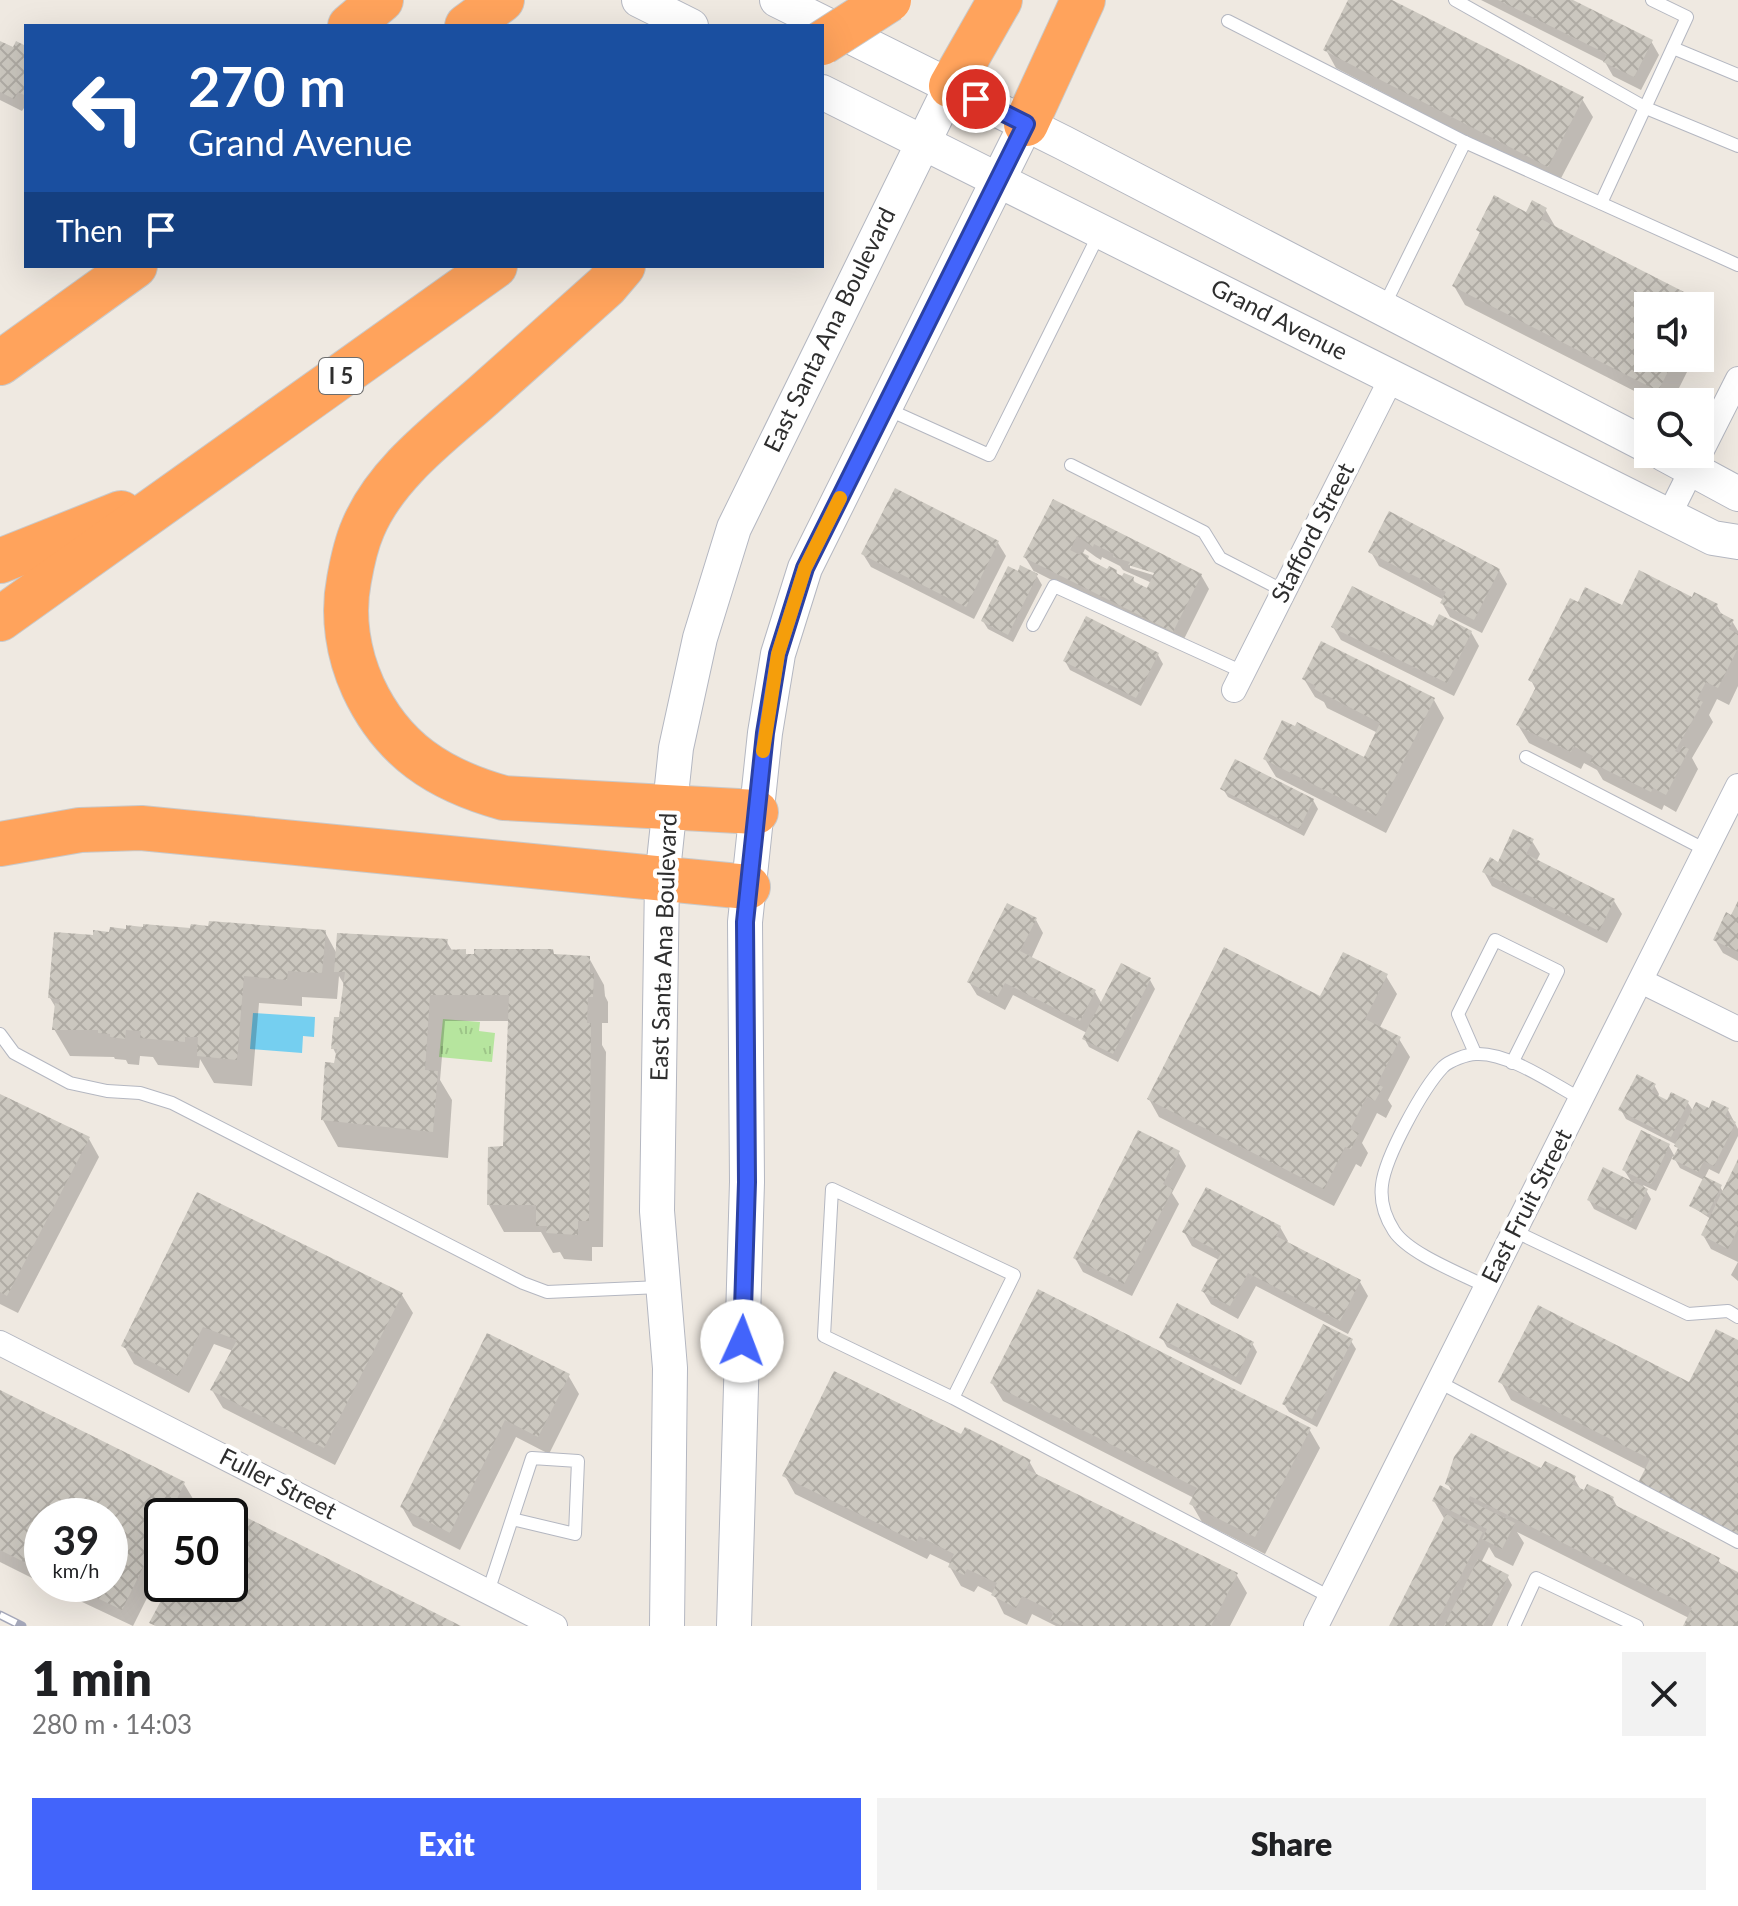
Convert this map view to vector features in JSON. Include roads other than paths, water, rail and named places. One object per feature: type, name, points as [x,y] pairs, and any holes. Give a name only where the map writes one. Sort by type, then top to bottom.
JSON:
[{"type":"highway","points":[[352,24],[381,0]]},
{"type":"highway","points":[[470,24],[502,0]]},
{"type":"highway","points":[[824,42],[889,0]]},
{"type":"highway","points":[[951,86],[1000,0]]},
{"type":"highway","points":[[1026,124],[1083,0]]},
{"type":"highway","points":[[0,363],[132,268]]},
{"type":"highway","name":"I 5","points":[[0,619],[492,268]]},
{"type":"highway","points":[[621,268],[606,286],[422,451],[392,482],[363,527],[346,595],[349,647],[367,695],[399,742],[419,761],[471,789],[504,798],[756,812]]},
{"type":"highway","name":"I 5","points":[[0,561],[187,487]]},
{"type":"highway","points":[[0,844],[80,830],[141,828],[748,887]]},
{"type":"main road","points":[[639,0],[687,24]]},
{"type":"main road","points":[[777,0],[1026,124],[1634,439]]},
{"type":"main road","name":"East Santa Ana Boulevard","points":[[667,1626],[670,1368],[657,1211],[662,880],[676,748],[697,652],[734,528],[951,86]]},
{"type":"main road","name":"Grand Avenue","points":[[824,93],[1713,538],[1738,542]]},
{"type":"main road","points":[[734,1626],[747,1182],[745,922],[765,733],[778,654],[805,568],[1026,124]]},
{"type":"main road","points":[[1703,468],[1738,494]]},
{"type":"street","name":"Stafford Street","points":[[1238,681],[1392,377]]},
{"type":"street","points":[[1714,418],[1738,379]]},
{"type":"street","points":[[1669,515],[1685,468]]},
{"type":"street","name":"East Fruit Street","points":[[1316,1626],[1738,786]]},
{"type":"street","points":[[1641,981],[1738,1029]]},
{"type":"street","name":"Fuller Street","points":[[0,1343],[555,1626]]},
{"type":"lane","points":[[1455,0],[1646,108],[1738,146]]},
{"type":"lane","points":[[1601,203],[1687,17],[1652,0]]},
{"type":"lane","points":[[1228,21],[1465,142],[1738,265]]},
{"type":"lane","points":[[1673,48],[1738,75]]},
{"type":"lane","points":[[1383,309],[1465,142]]},
{"type":"lane","points":[[884,408],[989,455],[1101,231]]},
{"type":"lane","points":[[1071,465],[1204,532],[1220,558],[1284,591]]},
{"type":"lane","points":[[1033,625],[1054,586],[1238,681]]},
{"type":"lane","points":[[1526,757],[1706,850]]},
{"type":"lane","points":[[1475,1053],[1458,1014],[1495,940],[1558,971],[1512,1063]]},
{"type":"lane","points":[[0,1034],[14,1053],[70,1083],[107,1091],[140,1093],[172,1103],[523,1283],[547,1292],[663,1287]]},
{"type":"lane","points":[[1487,1287],[1412,1248],[1395,1234],[1383,1212],[1381,1188],[1385,1169],[1424,1091],[1445,1064],[1475,1053],[1500,1057],[1581,1099]]},
{"type":"lane","points":[[953,1398],[1014,1275],[832,1189],[824,1336],[953,1398],[1330,1597]]},
{"type":"lane","points":[[1514,1231],[1688,1314],[1728,1311],[1738,1317]]},
{"type":"lane","points":[[1439,1382],[1738,1542]]},
{"type":"lane","points":[[488,1592],[532,1458],[578,1461],[575,1534],[512,1519]]},
{"type":"lane","points":[[1514,1626],[1536,1578],[1637,1626]]},
{"type":"water","points":[[253,1013],[315,1017],[314,1037],[303,1036],[302,1053],[250,1049]]},
{"type":"railway","points":[[0,1615],[22,1626]]}]
